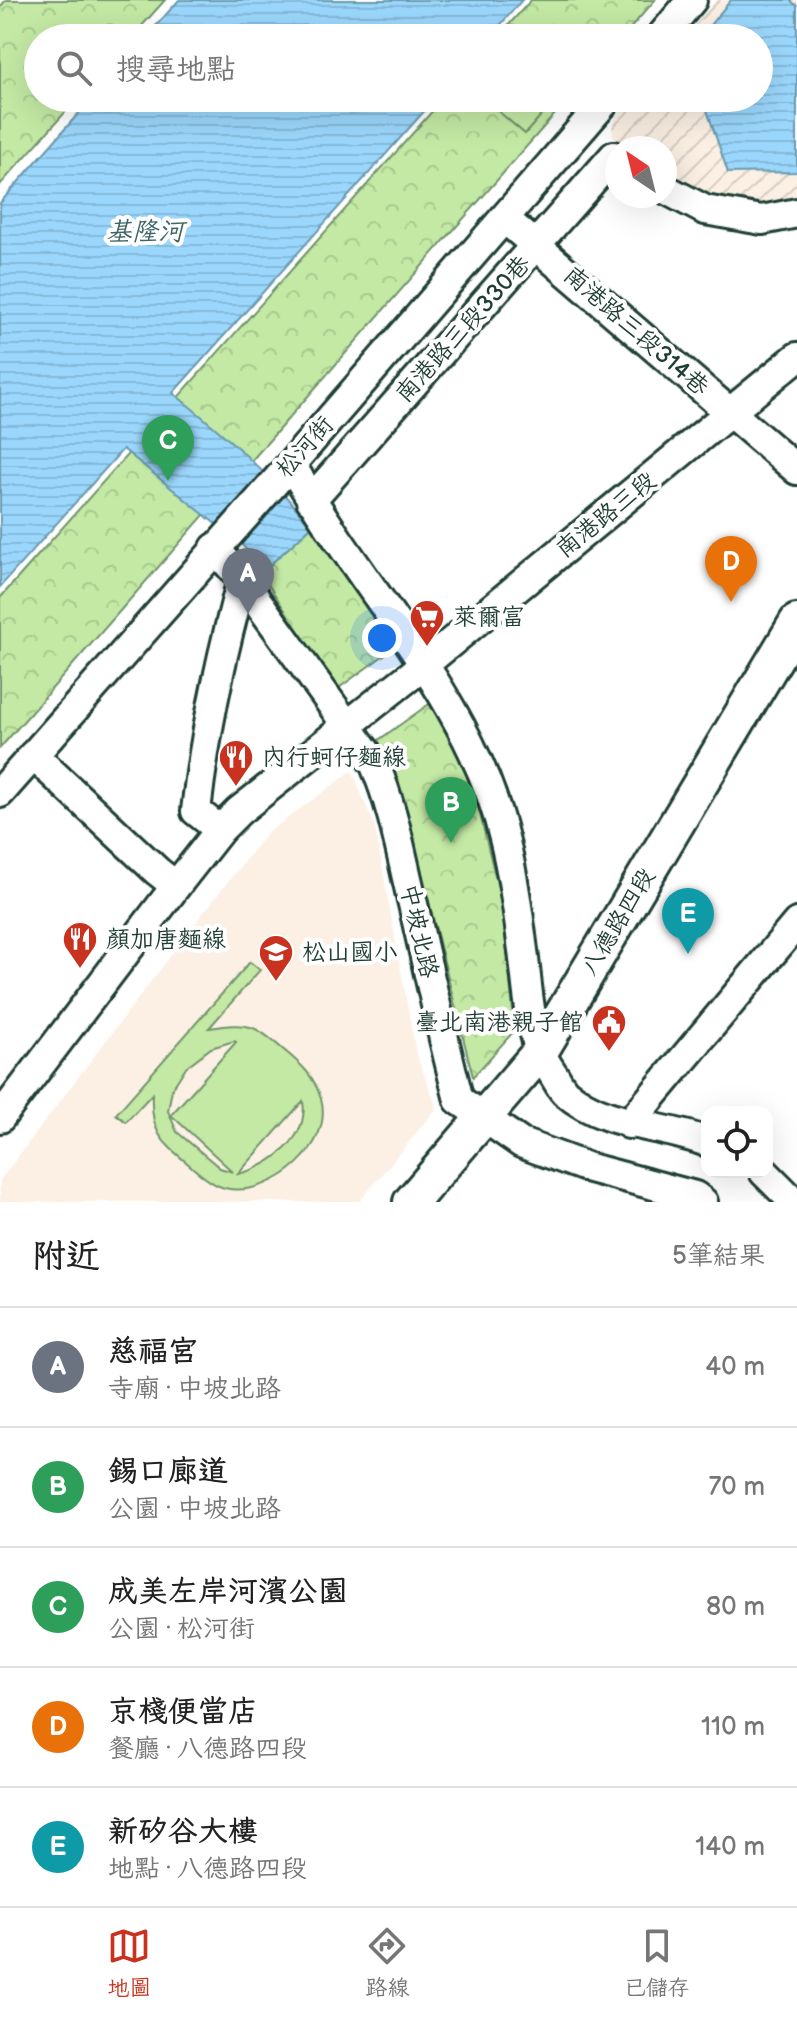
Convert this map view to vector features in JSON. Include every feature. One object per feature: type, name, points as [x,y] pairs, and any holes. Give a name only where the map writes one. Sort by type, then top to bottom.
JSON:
[{"type":"main road","name":"八德路四段","points":[[411,1202],[540,1052],[797,622]]},
{"type":"street","points":[[672,24],[692,0]]},
{"type":"street","name":"松河街","points":[[0,793],[596,112]]},
{"type":"street","points":[[580,130],[605,149]]},
{"type":"street","name":"南港路三段330巷","points":[[311,500],[605,170]]},
{"type":"street","points":[[677,195],[705,210],[762,220],[797,213]]},
{"type":"street","name":"南港路三段314巷","points":[[505,219],[797,470]]},
{"type":"street","name":"南港路三段","points":[[351,722],[797,357]]},
{"type":"street","points":[[284,472],[311,500],[419,669],[438,685],[472,751],[495,804],[506,842],[523,945],[524,974],[540,1052],[564,1091],[591,1108],[629,1124],[701,1140]]},
{"type":"street","name":"中坡北路","points":[[219,544],[242,580],[351,722],[374,763],[399,835],[459,1100],[521,1143],[586,1167],[695,1196],[703,1202]]},
{"type":"street","points":[[220,830],[196,811],[202,754],[221,657],[242,580]]},
{"type":"street","points":[[0,1118],[220,830],[279,777],[351,722]]},
{"type":"street","points":[[33,755],[176,886]]},
{"type":"street","points":[[629,1124],[797,923]]},
{"type":"street","points":[[770,1178],[794,1202]]},
{"type":"shaded area","points":[[716,0],[797,0],[797,198],[768,205],[732,205],[694,193],[677,182],[677,136],[613,136],[612,127],[621,112],[773,112],[773,24],[696,24]]},
{"type":"shaded area","name":"松山國小","points":[[352,771],[375,827],[416,1053],[437,1108],[359,1202],[0,1202],[0,1180],[267,833]]},
{"type":"green space","points":[[6,0],[165,0],[144,24],[24,24],[24,112],[65,112],[0,185],[0,7]]},
{"type":"green space","points":[[531,0],[655,0],[634,24],[510,24]]},
{"type":"green space","points":[[432,112],[557,112],[0,748],[0,598]]},
{"type":"green space","points":[[499,112],[544,112],[525,134]]},
{"type":"green space","points":[[311,527],[395,647],[336,690],[261,573]]},
{"type":"green space","points":[[429,704],[459,743],[472,782],[502,904],[515,1030],[473,1077],[398,779],[373,744]]},
{"type":"green space","points":[[250,962],[260,970],[209,1028],[243,1026],[266,1035],[297,1061],[311,1078],[321,1099],[323,1117],[310,1150],[282,1176],[247,1189],[230,1189],[206,1178],[161,1137],[153,1119],[152,1094],[126,1122],[116,1114]],"holes":[[[234,1041],[171,1115],[233,1172],[220,1168],[177,1132],[168,1111],[172,1089],[186,1067],[211,1048]],[[303,1101],[303,1115],[294,1139],[263,1165],[238,1174]]]},
{"type":"water","points":[[179,0],[522,0],[501,24],[158,24]]},
{"type":"water","points":[[731,0],[790,0],[797,6],[797,172],[728,173],[708,112],[773,112],[773,24],[711,24]]},
{"type":"water","name":"基隆河","points":[[80,112],[424,112],[173,393],[246,456],[311,527],[261,573],[244,547],[123,449],[0,587],[0,203]]},
{"type":"place","name":"成美左岸河濱公園","points":[[168,481]]},
{"type":"place","name":"京棧便當店","points":[[731,602]]},
{"type":"place","name":"慈福宮","points":[[248,614]]},
{"type":"place","name":"萊爾富","points":[[427,648]]},
{"type":"place","name":"內行蚵仔麵線","points":[[236,788]]},
{"type":"place","name":"錫口廊道","points":[[451,843]]},
{"type":"place","name":"新矽谷大樓","points":[[688,954]]},
{"type":"place","name":"顏加唐麵線","points":[[80,970]]},
{"type":"place","name":"松山國小","points":[[276,983]]},
{"type":"place","name":"臺北南港親子館","points":[[609,1053]]}]
